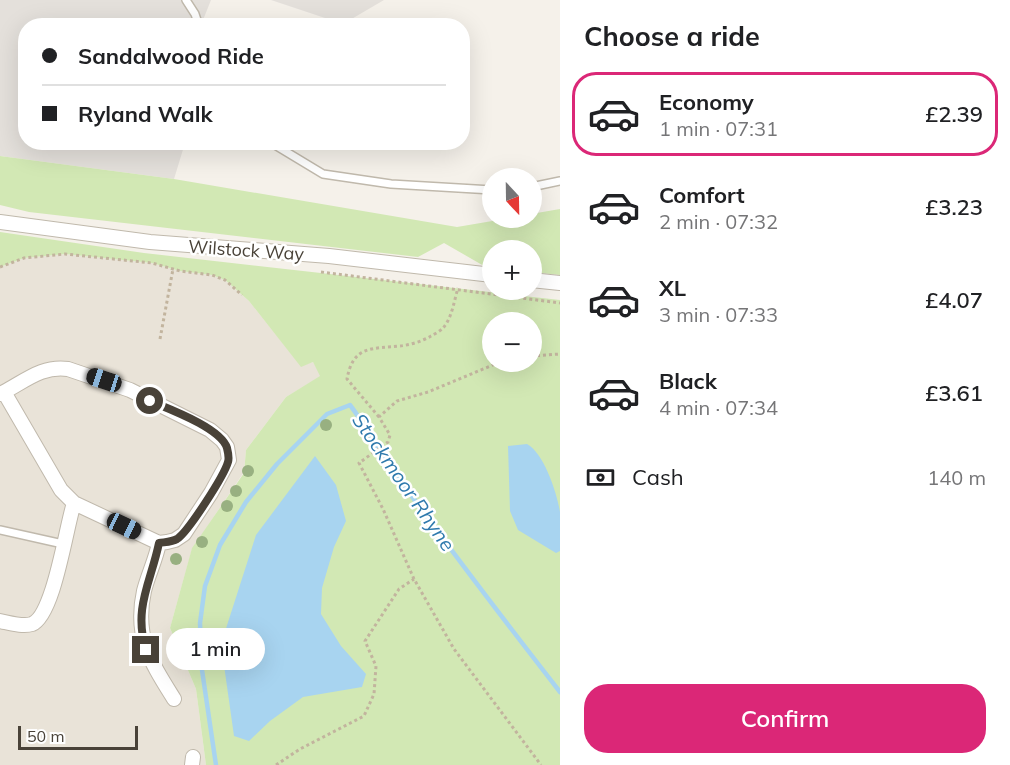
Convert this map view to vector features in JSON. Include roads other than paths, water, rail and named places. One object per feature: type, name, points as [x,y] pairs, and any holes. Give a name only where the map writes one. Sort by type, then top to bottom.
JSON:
[{"type":"street","name":"Wilstock Way","points":[[0,222],[150,242],[329,256],[482,274]]},
{"type":"street","points":[[542,281],[560,283]]},
{"type":"street","points":[[58,367],[68,369],[130,390],[210,429],[227,447],[229,460],[211,493],[184,534],[175,540],[159,543],[74,503],[62,490],[2,393],[45,369],[58,367]]},
{"type":"street","points":[[0,621],[26,625],[39,620],[49,602],[74,503]]},
{"type":"street","points":[[159,543],[144,591],[141,635],[154,668],[174,699]]},
{"type":"lane","points":[[186,0],[196,18]]},
{"type":"lane","points":[[283,150],[323,174],[391,184],[482,189]]},
{"type":"lane","points":[[542,185],[560,181]]},
{"type":"lane","points":[[0,531],[63,544]]},
{"type":"water","points":[[527,444],[544,464],[556,495],[560,512],[560,551],[556,553],[518,530],[510,511],[508,446]]},
{"type":"water","points":[[315,456],[336,485],[346,521],[334,547],[322,588],[321,614],[341,646],[366,674],[362,687],[303,697],[270,721],[249,741],[234,736],[221,644],[256,535]]},
{"type":"waterway","name":"Stockmoor Rhyne","points":[[216,765],[202,670],[200,623],[205,586],[220,545],[246,502],[277,464],[327,414],[350,405],[415,501],[560,692]]}]
